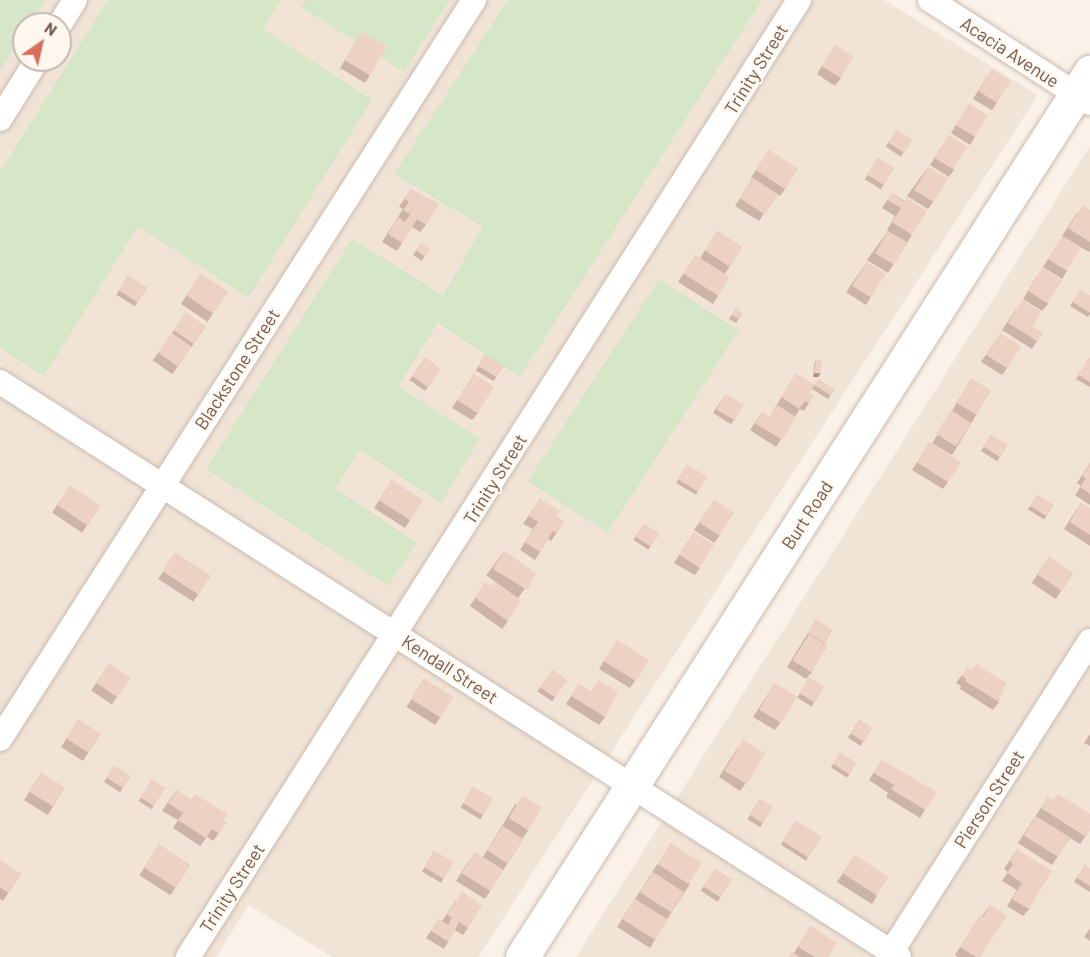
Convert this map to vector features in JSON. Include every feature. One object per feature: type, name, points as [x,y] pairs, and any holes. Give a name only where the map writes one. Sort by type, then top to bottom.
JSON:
[{"type":"street","name":"Blackstone Street","points":[[0,739],[474,0]]},
{"type":"street","name":"Trinity Street","points":[[188,957],[396,635],[799,0]]},
{"type":"street","name":"Acacia Avenue","points":[[930,0],[1085,90]]},
{"type":"street","points":[[0,119],[29,72]]},
{"type":"street","name":"Burt Road","points":[[522,957],[1085,90]]},
{"type":"street","name":"Kendall Street","points":[[0,382],[893,955]]},
{"type":"street","name":"Pierson Street","points":[[893,955],[1090,641]]},
{"type":"shaded area","points":[[0,0],[884,0],[1038,95],[478,957],[332,957],[249,905],[216,957],[0,957]]},
{"type":"shaded area","points":[[1090,146],[1090,957],[576,957]]},
{"type":"green space","points":[[0,0],[45,0],[38,12],[12,12],[12,52],[0,71]]},
{"type":"green space","points":[[108,0],[281,0],[263,29],[372,100],[248,298],[138,226],[44,376],[0,348],[0,172],[63,72],[72,72],[72,57]]},
{"type":"green space","points":[[306,0],[450,0],[404,72],[301,7]]},
{"type":"green space","points":[[508,0],[762,0],[520,377],[438,323],[398,386],[480,439],[441,503],[360,450],[335,488],[417,543],[388,586],[206,469],[352,239],[443,295],[483,227],[394,174]]},
{"type":"green space","points":[[659,279],[739,331],[607,533],[528,481]]},
{"type":"building","points":[[362,32],[387,47],[370,75],[345,60]]},
{"type":"building","points":[[835,45],[854,57],[840,78],[822,66]]},
{"type":"building","points":[[992,69],[1011,81],[997,103],[978,91]]},
{"type":"building","points":[[969,104],[988,116],[974,137],[956,125]]},
{"type":"building","points":[[897,130],[912,140],[904,153],[889,142]]},
{"type":"building","points":[[949,135],[968,147],[953,170],[935,158]]},
{"type":"building","points":[[769,150],[798,169],[785,189],[756,170]]},
{"type":"building","points":[[878,158],[894,168],[884,185],[867,175]]},
{"type":"building","points":[[928,167],[948,179],[934,202],[914,190]]},
{"type":"building","points":[[753,178],[778,194],[765,214],[740,198]]},
{"type":"building","points":[[411,189],[439,204],[426,225],[417,219],[402,243],[388,234],[398,217],[405,222],[410,214],[403,210],[409,202],[405,199]]},
{"type":"building","points":[[892,193],[905,202],[907,198],[927,211],[912,235],[892,222],[901,208],[887,200]]},
{"type":"building","points":[[1083,205],[1090,210],[1090,242],[1068,228]]},
{"type":"building","points":[[717,231],[742,247],[730,267],[704,250]]},
{"type":"building","points":[[888,231],[907,242],[894,265],[875,254]]},
{"type":"building","points":[[1062,236],[1081,248],[1066,271],[1048,259]]},
{"type":"building","points":[[421,243],[430,249],[425,257],[416,250]]},
{"type":"building","points":[[695,255],[730,277],[718,295],[683,274]]},
{"type":"building","points":[[867,262],[886,274],[871,297],[852,286]]},
{"type":"building","points":[[1043,268],[1062,281],[1047,303],[1028,290]]},
{"type":"building","points":[[201,274],[228,292],[213,313],[186,296]]},
{"type":"building","points":[[128,276],[147,288],[138,302],[119,290]]},
{"type":"building","points":[[1081,290],[1090,296],[1090,313],[1073,302]]},
{"type":"building","points":[[1022,300],[1041,312],[1032,327],[1042,333],[1037,341],[1008,323]]},
{"type":"building","points":[[736,309],[742,314],[738,319],[732,315]]},
{"type":"building","points":[[186,313],[206,327],[194,344],[174,330]]},
{"type":"building","points":[[172,333],[192,347],[178,366],[158,353]]},
{"type":"building","points":[[1000,333],[1021,346],[1007,368],[986,355]]},
{"type":"building","points":[[485,355],[503,366],[496,377],[478,366]]},
{"type":"building","points":[[425,358],[441,369],[428,387],[412,376]]},
{"type":"building","points":[[1090,358],[1090,382],[1078,375]]},
{"type":"building","points":[[816,360],[822,361],[820,374],[814,373]]},
{"type":"building","points":[[474,374],[494,387],[477,413],[457,400]]},
{"type":"building","points":[[796,374],[814,385],[809,393],[814,396],[809,403],[805,401],[799,409],[781,397]]},
{"type":"building","points":[[818,379],[834,389],[830,395],[814,385]]},
{"type":"building","points":[[971,379],[991,391],[976,415],[957,403]]},
{"type":"building","points":[[726,394],[744,405],[735,420],[717,409]]},
{"type":"building","points":[[777,405],[796,417],[782,440],[755,423],[762,412],[769,417]]},
{"type":"building","points":[[951,410],[971,423],[956,447],[936,433]]},
{"type":"building","points":[[991,435],[1007,445],[1000,457],[984,447]]},
{"type":"building","points":[[930,442],[961,462],[948,482],[917,462]]},
{"type":"building","points":[[1090,464],[1090,494],[1080,487],[1086,478],[1082,476]]},
{"type":"building","points":[[687,465],[707,477],[698,491],[678,480]]},
{"type":"building","points":[[392,480],[423,500],[410,520],[379,500]]},
{"type":"building","points":[[70,486],[100,506],[87,525],[57,505]]},
{"type":"building","points":[[1037,495],[1053,505],[1046,516],[1030,506]]},
{"type":"building","points":[[540,499],[560,511],[556,516],[564,522],[556,533],[553,531],[540,552],[525,542],[538,522],[529,516]]},
{"type":"building","points":[[714,500],[734,513],[719,536],[699,523]]},
{"type":"building","points":[[1081,503],[1090,509],[1090,535],[1070,522]]},
{"type":"building","points":[[644,524],[659,534],[651,547],[636,536]]},
{"type":"building","points":[[694,532],[714,545],[699,568],[679,555]]},
{"type":"building","points":[[504,551],[536,574],[527,590],[493,569]]},
{"type":"building","points":[[175,553],[210,576],[198,594],[163,571]]},
{"type":"building","points":[[1049,557],[1073,573],[1061,591],[1037,574]]},
{"type":"building","points":[[485,582],[491,586],[494,582],[521,600],[508,621],[475,598]]},
{"type":"building","points":[[816,620],[832,630],[824,643],[808,633]]},
{"type":"building","points":[[809,634],[828,646],[811,672],[793,660]]},
{"type":"building","points":[[617,640],[649,660],[636,681],[604,661]]},
{"type":"building","points":[[109,664],[130,678],[117,697],[96,683]]},
{"type":"building","points":[[976,664],[1006,683],[999,702],[965,681],[966,679],[962,676],[967,667],[972,670]]},
{"type":"building","points":[[552,670],[567,680],[555,697],[540,687]]},
{"type":"building","points":[[809,678],[824,687],[814,702],[800,693]]},
{"type":"building","points":[[424,679],[453,697],[440,717],[411,699]]},
{"type":"building","points":[[599,680],[618,692],[605,717],[571,696],[579,684],[591,692]]},
{"type":"building","points":[[775,683],[797,696],[781,723],[759,710]]},
{"type":"building","points":[[78,720],[100,734],[88,752],[66,739]]},
{"type":"building","points":[[859,720],[872,728],[863,742],[851,734]]},
{"type":"building","points":[[743,740],[765,753],[747,784],[724,771]]},
{"type":"building","points":[[840,753],[856,763],[849,774],[833,764]]},
{"type":"building","points":[[882,760],[937,792],[925,810],[891,789],[894,785],[874,773]]},
{"type":"building","points":[[114,766],[130,776],[123,788],[107,778]]},
{"type":"building","points":[[41,773],[65,788],[53,806],[29,792]]},
{"type":"building","points":[[152,780],[165,788],[154,806],[141,798]]},
{"type":"building","points":[[473,787],[493,799],[483,815],[463,803]]},
{"type":"building","points":[[176,790],[191,800],[195,794],[227,814],[222,821],[226,823],[219,834],[212,829],[206,838],[178,820],[183,813],[168,803]]},
{"type":"building","points":[[1058,794],[1090,814],[1090,830],[1086,837],[1041,808],[1048,797],[1054,800]]},
{"type":"building","points":[[522,796],[542,808],[528,830],[509,818]]},
{"type":"building","points":[[760,799],[773,807],[763,823],[750,815]]},
{"type":"building","points":[[1036,816],[1070,837],[1058,857],[1024,836]]},
{"type":"building","points":[[796,821],[821,837],[808,857],[783,841]]},
{"type":"building","points":[[503,826],[523,839],[507,863],[487,850]]},
{"type":"building","points":[[671,843],[702,863],[688,884],[657,864]]},
{"type":"building","points":[[159,845],[190,865],[175,888],[144,868]]},
{"type":"building","points":[[1017,849],[1052,871],[1029,909],[1012,899],[1022,883],[1007,873],[1013,864],[1010,861]]},
{"type":"building","points":[[434,851],[453,862],[444,878],[424,867]]},
{"type":"building","points":[[475,852],[504,870],[491,891],[462,873]]},
{"type":"building","points":[[855,855],[889,877],[877,895],[843,873]]},
{"type":"building","points":[[0,861],[21,874],[8,893],[0,887]]},
{"type":"building","points":[[1085,865],[1090,869],[1090,886],[1077,878]]},
{"type":"building","points":[[715,869],[732,880],[720,898],[704,887]]},
{"type":"building","points":[[653,872],[684,892],[671,912],[640,892]]},
{"type":"building","points":[[462,892],[482,905],[468,928],[459,922],[449,942],[431,931],[439,919],[448,925],[452,918],[447,914]]},
{"type":"building","points":[[635,899],[668,920],[655,940],[622,919]]},
{"type":"building","points":[[990,905],[1007,916],[980,957],[976,957],[960,947],[980,915],[983,917]]},
{"type":"building","points":[[811,926],[837,943],[828,957],[815,957],[798,947]]},
{"type":"building","points":[[792,952],[800,957],[789,957]]}]
